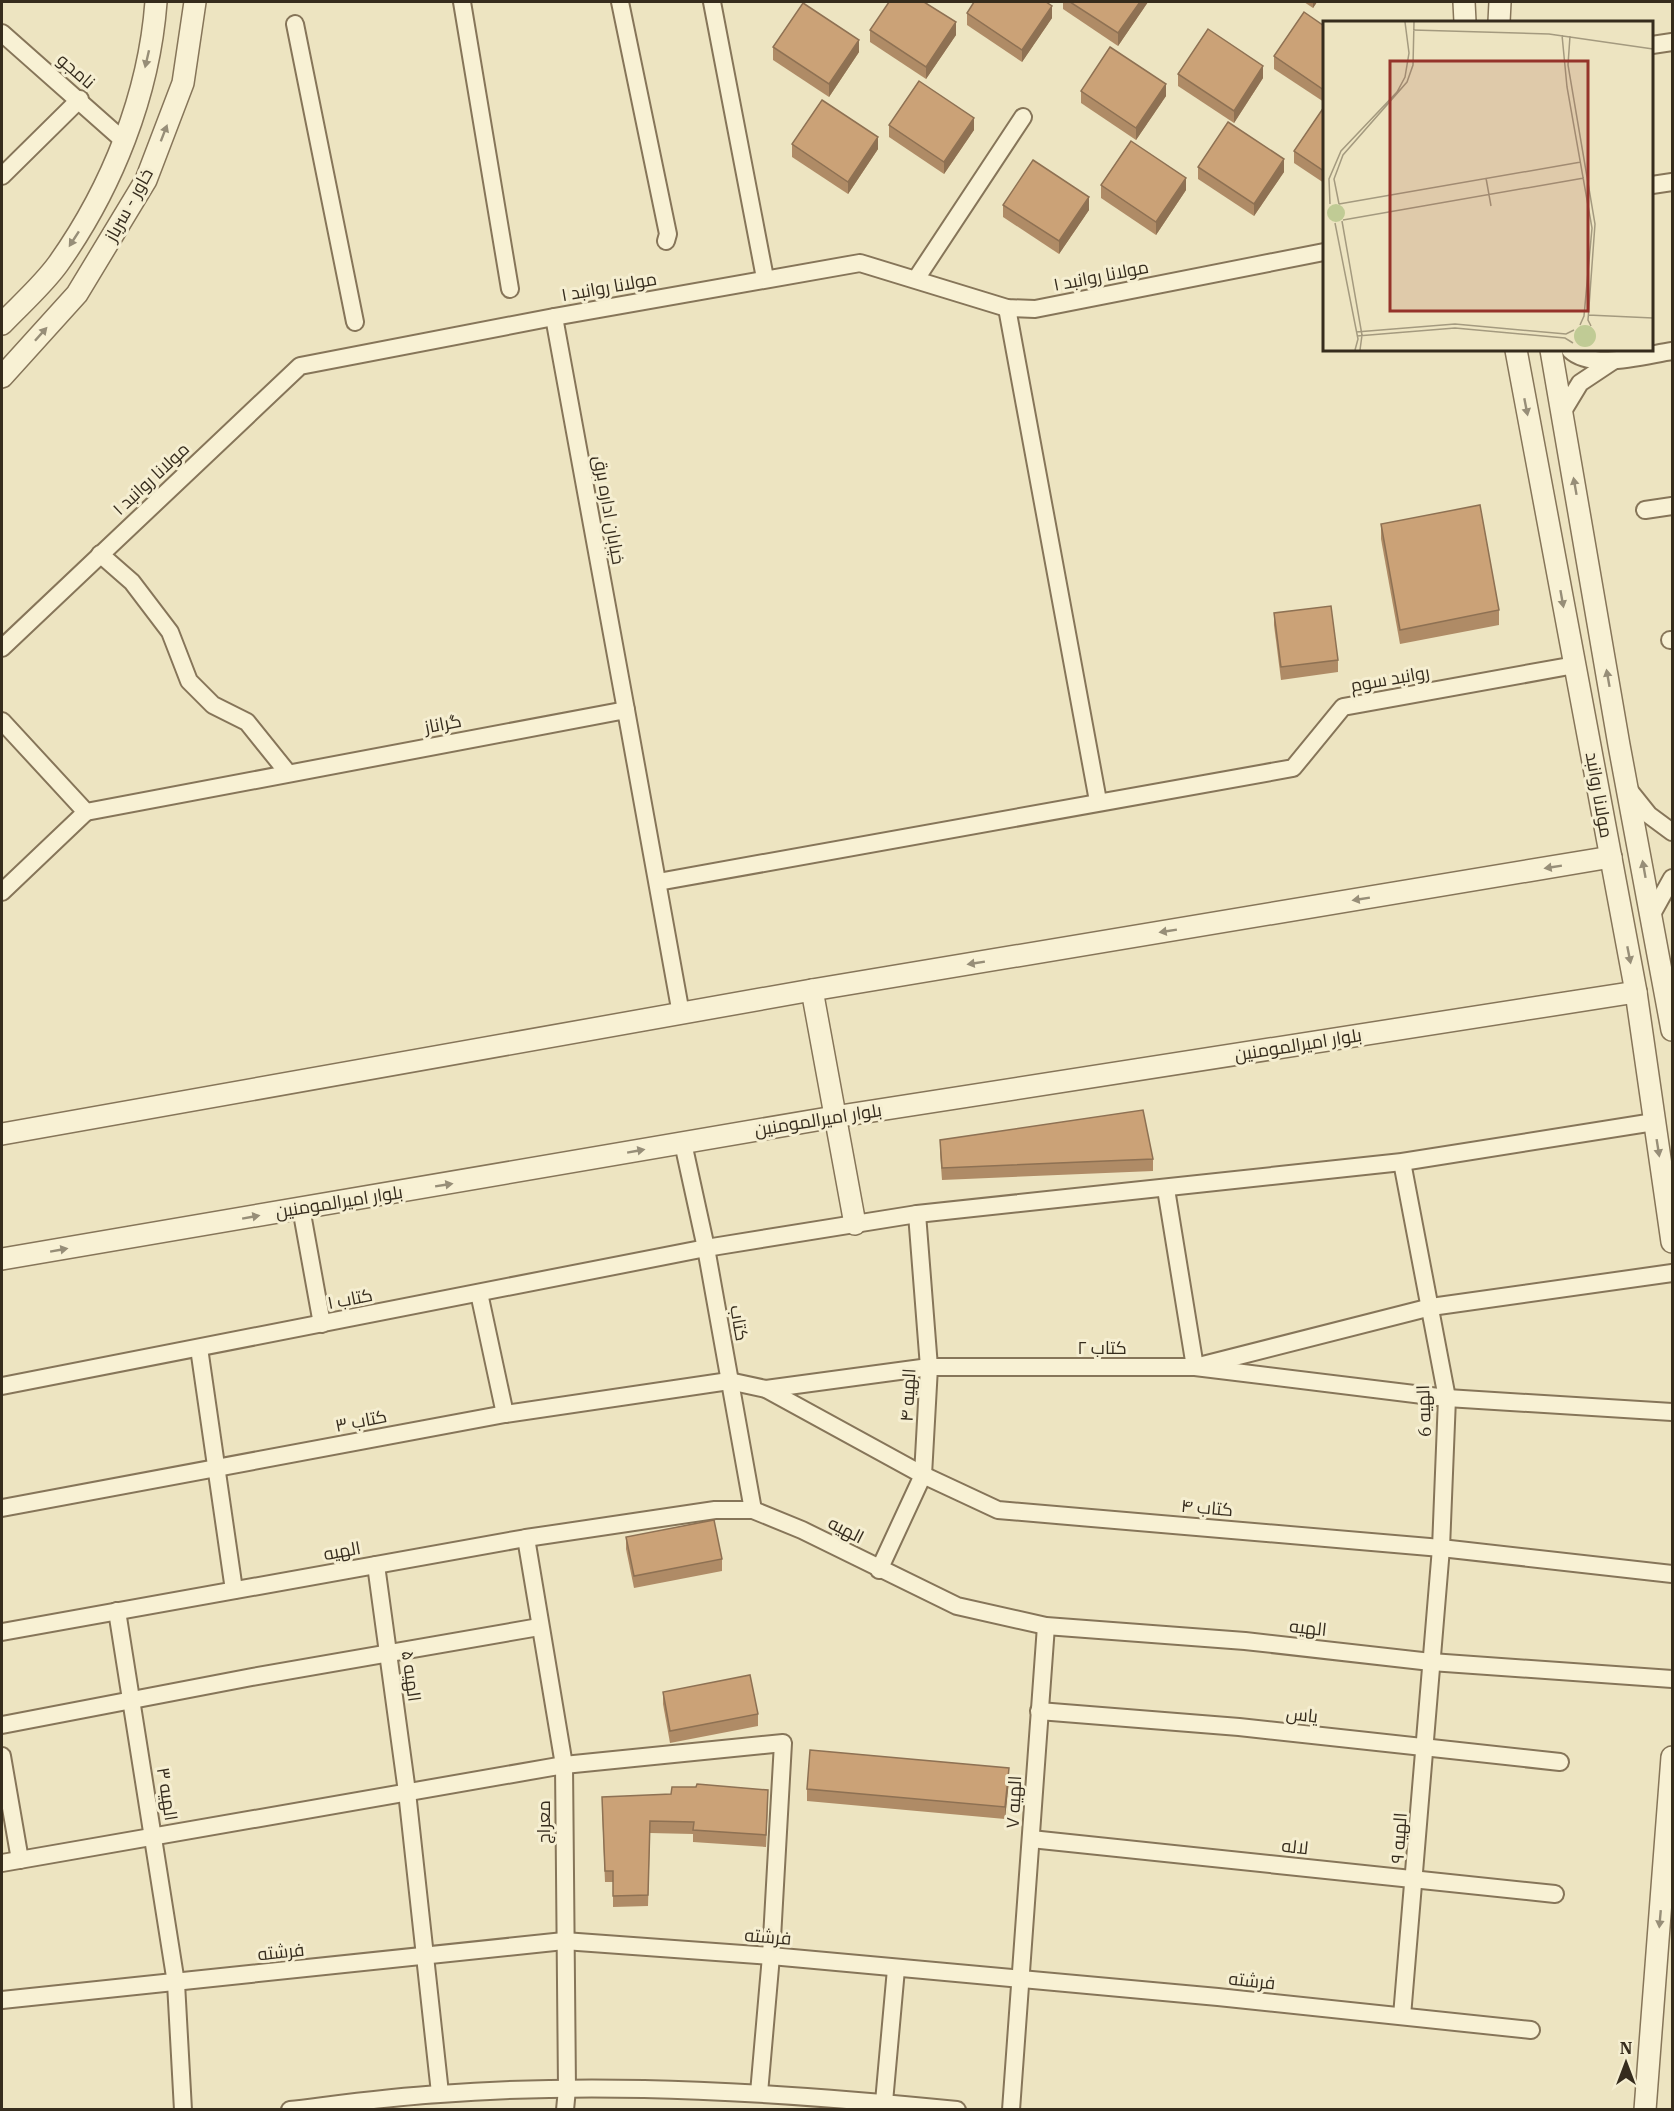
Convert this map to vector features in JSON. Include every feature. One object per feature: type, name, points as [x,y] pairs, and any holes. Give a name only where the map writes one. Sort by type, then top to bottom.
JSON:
[{"type":"street","name":"خاور - سرباز","points":[[2,324],[57,266],[101,197],[124,141],[149,56],[156,2]]},
{"type":"street","name":"خاور - سرباز","points":[[2,377],[77,294],[146,180],[183,83],[195,2]]},
{"type":"street","points":[[462,2],[510,289]]},
{"type":"street","points":[[620,2],[668,234],[666,241]]},
{"type":"street","points":[[712,2],[765,278]]},
{"type":"street","points":[[1464,2],[1465,21]]},
{"type":"street","points":[[1499,21],[1500,2]]},
{"type":"street","points":[[295,24],[355,322]]},
{"type":"street","name":"نامجو","points":[[2,33],[80,99],[124,141]]},
{"type":"street","points":[[1653,45],[1672,42]]},
{"type":"street","points":[[2,176],[80,99]]},
{"type":"street","points":[[916,279],[1023,117]]},
{"type":"street","points":[[1653,185],[1672,182]]},
{"type":"street","name":"مولانا روانبد ۱","points":[[2,648],[300,366],[765,278],[860,263],[1007,308],[1035,309],[1323,252]]},
{"type":"street","points":[[1007,308],[1098,801]]},
{"type":"street","name":"خیابان اداره برق","points":[[554,317],[626,710]]},
{"type":"street","name":"مولانا روانبد","points":[[1516,351],[1636,992],[1672,1242]]},
{"type":"street","name":"مولانا روانبد","points":[[1551,351],[1672,1030]]},
{"type":"street","points":[[1571,351],[1577,356],[1613,361],[1672,351]]},
{"type":"street","points":[[1563,411],[1580,383],[1613,361]]},
{"type":"street","points":[[1645,510],[1672,506]]},
{"type":"street","points":[[1549,525],[1581,521]]},
{"type":"street","points":[[100,554],[132,582],[170,632],[189,681],[213,705],[247,722],[288,773]]},
{"type":"street","name":"روانبد سوم","points":[[658,882],[1098,801],[1293,768],[1343,707],[1575,666]]},
{"type":"street","points":[[626,710],[681,1014]]},
{"type":"street","name":"گراناز","points":[[86,812],[626,710]]},
{"type":"street","points":[[2,721],[86,812],[2,892]]},
{"type":"street","points":[[1600,794],[1629,790],[1649,815],[1672,832]]},
{"type":"street","points":[[2,1134],[812,990],[1611,857]]},
{"type":"street","points":[[1622,918],[1652,914],[1664,888],[1672,878]]},
{"type":"street","points":[[812,990],[855,1224]]},
{"type":"street","name":"بلوار امیرالمومنین","points":[[2,1259],[834,1117],[1636,992]]},
{"type":"street","name":"کتاب ۱","points":[[2,1386],[706,1248],[916,1214],[1402,1162],[1654,1122]]},
{"type":"street","name":"کتاب","points":[[683,1143],[706,1248],[753,1510]]},
{"type":"street","name":"الهیه 6","points":[[1402,1162],[1447,1398],[1441,1548],[1431,1662]]},
{"type":"street","points":[[1166,1189],[1196,1367],[1447,1398],[1672,1412]]},
{"type":"street","points":[[301,1208],[322,1324]]},
{"type":"street","name":"الهیه ۴","points":[[879,1570],[923,1475],[929,1367],[916,1214]]},
{"type":"street","name":"کتاب ۲","points":[[766,1389],[929,1367],[1196,1367],[1431,1307],[1672,1273]]},
{"type":"street","points":[[479,1293],[505,1414]]},
{"type":"street","points":[[199,1348],[234,1590]]},
{"type":"street","points":[[729,1381],[766,1389]]},
{"type":"street","name":"کتاب ۳","points":[[2,1508],[505,1414],[729,1381]]},
{"type":"street","name":"کتاب ۴","points":[[766,1389],[923,1475],[998,1510],[1441,1548],[1672,1574]]},
{"type":"street","name":"الهیه","points":[[2,1632],[526,1538],[715,1510],[753,1510],[802,1530],[879,1570],[957,1606],[1046,1626],[1245,1641],[1431,1662],[1672,1679]]},
{"type":"street","name":"معراج","points":[[526,1538],[539,1627],[564,1765],[567,2089],[565,2109]]},
{"type":"street","name":"الهیه ۵","points":[[376,1565],[407,1792],[440,2093]]},
{"type":"street","name":"الهیه ۳","points":[[117,1611],[176,1983],[183,2109]]},
{"type":"street","name":"الهیه ۷","points":[[1011,2109],[1046,1626]]},
{"type":"street","points":[[2,1725],[252,1677],[539,1627]]},
{"type":"street","name":"الهیه ۹","points":[[1402,2016],[1431,1662]]},
{"type":"street","name":"یاس","points":[[1039,1711],[1239,1727],[1560,1762]]},
{"type":"street","points":[[2,1863],[564,1765],[783,1743],[771,1956],[759,2093]]},
{"type":"street","points":[[2,1756],[20,1860]]},
{"type":"street","points":[[1645,2109],[1672,1756]]},
{"type":"street","name":"لاله","points":[[1031,1839],[1555,1894]]},
{"type":"street","name":"فرشته","points":[[2,2000],[564,1941],[771,1956],[896,1969],[1218,1996],[1531,2030]]},
{"type":"street","points":[[884,2102],[896,1969]]},
{"type":"street","points":[[291,2109],[440,2093],[567,2089],[759,2093],[957,2109]]},
{"type":"building","points":[[889,2],[924,2],[956,22],[926,67],[870,30]]},
{"type":"building","points":[[974,2],[1046,2],[1052,6],[1022,50],[967,13]]},
{"type":"building","points":[[1070,2],[1140,2],[1118,33]]},
{"type":"building","points":[[803,3],[859,40],[829,84],[773,47]]},
{"type":"building","points":[[1304,12],[1323,25],[1323,89],[1274,56]]},
{"type":"building","points":[[1208,29],[1263,66],[1234,111],[1178,74]]},
{"type":"building","points":[[1110,47],[1166,84],[1136,128],[1081,91]]},
{"type":"building","points":[[919,81],[974,118],[944,162],[889,125]]},
{"type":"building","points":[[822,100],[878,137],[848,182],[792,144]]},
{"type":"building","points":[[1323,108],[1323,170],[1294,151]]},
{"type":"building","points":[[1228,122],[1284,159],[1254,204],[1198,167]]},
{"type":"building","points":[[1131,141],[1186,178],[1156,222],[1101,185]]},
{"type":"building","points":[[1033,160],[1089,197],[1059,241],[1003,205]]},
{"type":"building","points":[[1480,505],[1499,610],[1400,630],[1381,524]]},
{"type":"building","points":[[1331,606],[1338,660],[1281,667],[1274,613]]},
{"type":"building","points":[[1143,1110],[1153,1159],[942,1168],[940,1140]]},
{"type":"building","points":[[714,1520],[722,1559],[634,1576],[626,1537]]},
{"type":"building","points":[[750,1675],[758,1714],[670,1731],[663,1692]]},
{"type":"building","points":[[810,1750],[1009,1768],[1005,1807],[807,1789]]},
{"type":"building","points":[[697,1784],[768,1790],[766,1835],[693,1830],[694,1822],[650,1821],[648,1895],[613,1896],[613,1871],[605,1871],[602,1797],[671,1794],[672,1787],[696,1787]]}]
